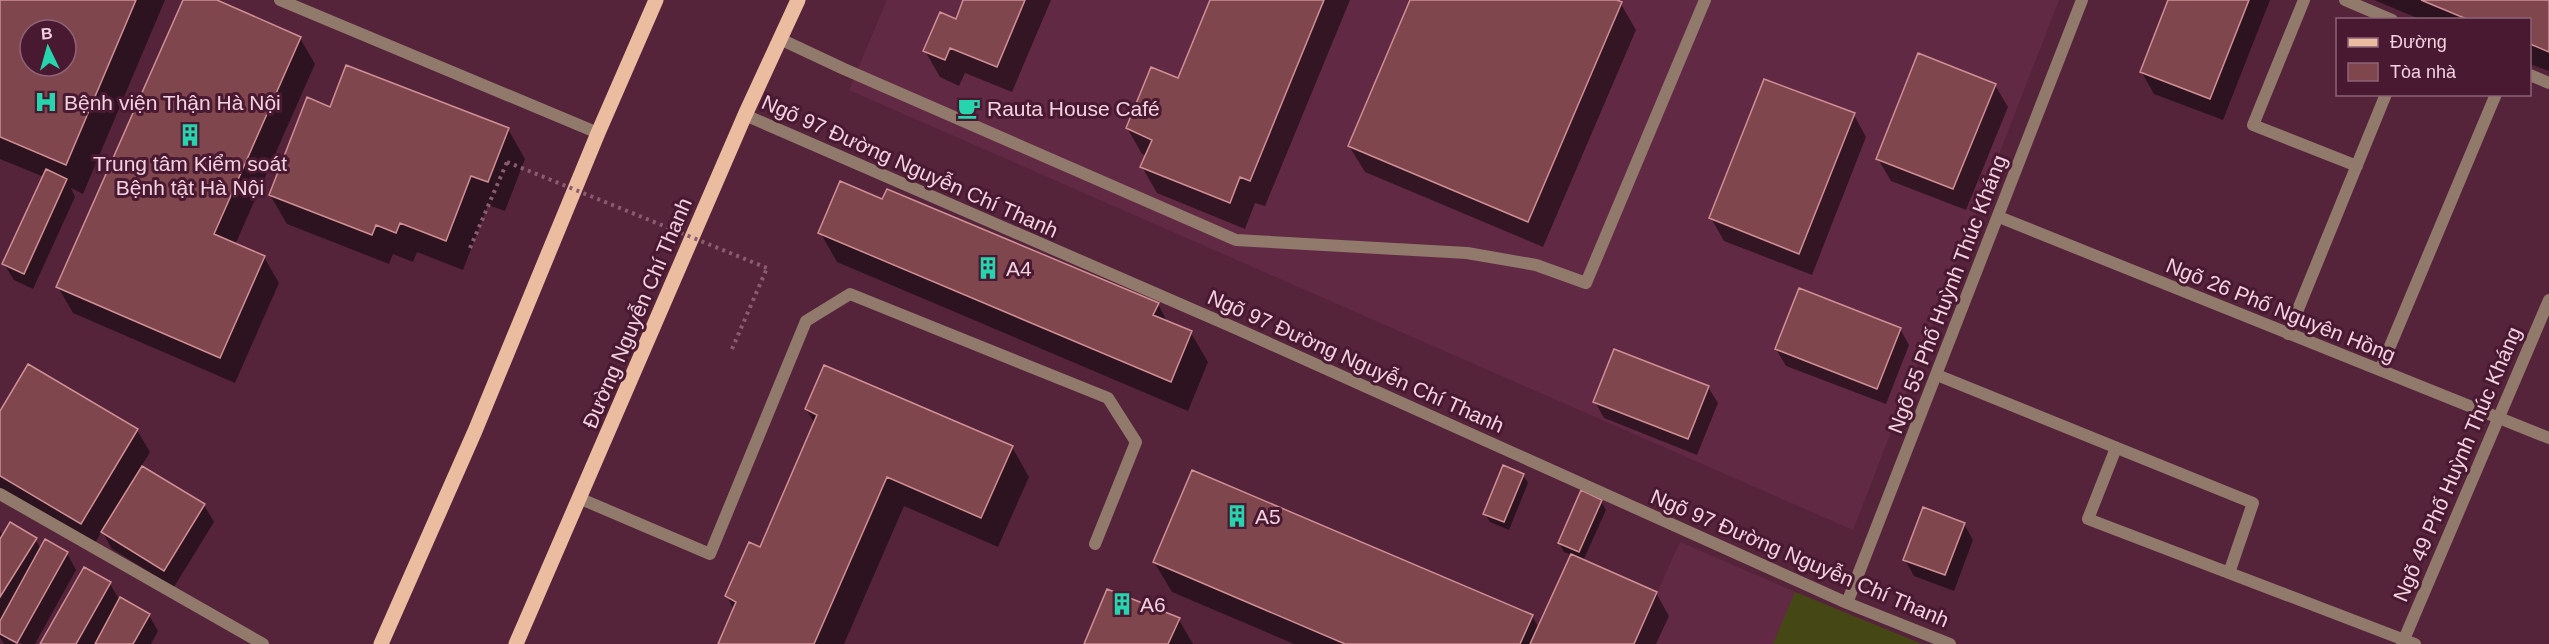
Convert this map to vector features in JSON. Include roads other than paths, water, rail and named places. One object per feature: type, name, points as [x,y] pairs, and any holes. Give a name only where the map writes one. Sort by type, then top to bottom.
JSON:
[{"type":"main road","points":[[381,644],[475,431],[598,133],[656,0]]},
{"type":"main road","name":"Đường Nguyễn Chí Thanh","points":[[516,644],[581,499],[745,115],[798,0]]},
{"type":"street","points":[[280,0],[598,133]]},
{"type":"street","points":[[780,39],[1236,240],[1467,253],[1536,265],[1586,283],[1705,0]]},
{"type":"street","name":"Ngõ 55 Phố Huỳnh Thúc Kháng","points":[[1847,603],[2082,0]]},
{"type":"street","points":[[2304,0],[2253,125],[2357,166]]},
{"type":"street","points":[[2345,0],[2387,18]]},
{"type":"street","points":[[2531,76],[2549,83]]},
{"type":"street","points":[[2288,334],[2385,96]]},
{"type":"street","points":[[2380,370],[2495,96]]},
{"type":"street","name":"Ngõ 97 Đường Nguyễn Chí Thanh","points":[[745,115],[1246,333],[1847,603],[1950,644]]},
{"type":"street","name":"Ngõ 26 Phố Nguyên Hồng","points":[[1998,217],[2549,438]]},
{"type":"street","points":[[581,499],[710,554],[806,321],[850,294],[1108,398],[1136,442],[1095,544]]},
{"type":"street","name":"Ngõ 49 Phố Huỳnh Thúc Kháng","points":[[2407,642],[2549,300]]},
{"type":"street","points":[[1937,375],[2253,503],[2229,573]]},
{"type":"street","points":[[2116,448],[2088,519],[2407,642]]},
{"type":"street","points":[[0,494],[262,644]]},
{"type":"place","name":"Bệnh viện Thận Hà Nội","points":[[46,102]]},
{"type":"place","name":"Rauta House Café","points":[[969,108]]},
{"type":"place","name":"Trung tâm Kiểm soát Bệnh tật Hà Nội","points":[[190,135]]},
{"type":"place","name":"A4","points":[[988,268]]},
{"type":"place","name":"A5","points":[[1237,516]]},
{"type":"place","name":"A6","points":[[1122,604]]}]
